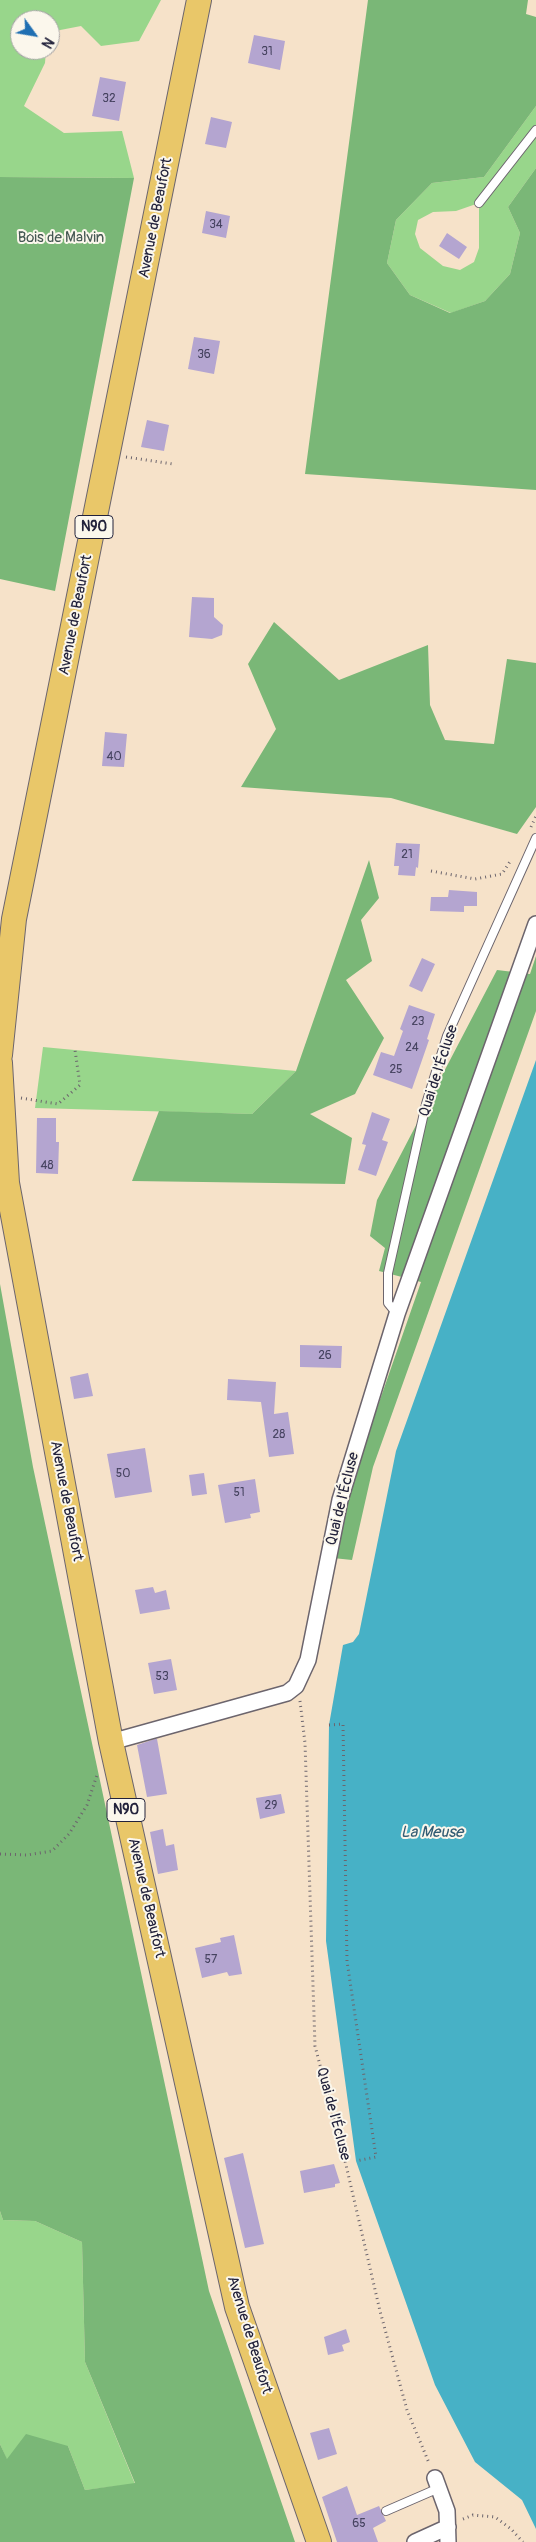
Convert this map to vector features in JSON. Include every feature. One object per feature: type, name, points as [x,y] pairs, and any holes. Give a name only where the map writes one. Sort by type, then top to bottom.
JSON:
[{"type":"main road","name":"Avenue de Beaufort","points":[[0,1055],[14,919],[199,0]]},
{"type":"main road","name":"Avenue de Beaufort","points":[[0,1063],[7,1183],[111,1742],[237,2307],[319,2542]]},
{"type":"street","name":"Quai de l'Écluse","points":[[296,1686],[308,1660],[340,1500],[397,1314],[536,924]]},
{"type":"street","points":[[111,1742],[287,1693],[296,1686]]},
{"type":"street","points":[[415,2542],[448,2535],[447,2511],[437,2483]]},
{"type":"lane","points":[[479,203],[536,130]]},
{"type":"lane","name":"Quai de l'Écluse","points":[[397,1314],[388,1303],[388,1273],[426,1104],[447,1036],[536,838]]},
{"type":"lane","points":[[386,2511],[437,2483]]},
{"type":"path","points":[[108,454],[172,464]]},
{"type":"path","points":[[527,834],[536,816]]},
{"type":"path","points":[[430,871],[475,879],[502,874],[512,858]]},
{"type":"path","points":[[1,1094],[58,1104],[80,1085],[75,1050]]},
{"type":"path","name":"Quai de l'Écluse","points":[[296,1686],[302,1706],[305,1743],[315,2046],[407,2410],[437,2483]]},
{"type":"path","points":[[329,1725],[342,1724],[347,1961],[376,2157],[356,2161]]},
{"type":"path","points":[[0,1854],[27,1855],[52,1850],[69,1834],[87,1805],[96,1776],[117,1769]]},
{"type":"path","points":[[448,2535],[473,2515],[495,2516],[523,2542]]},
{"type":"green space","points":[[0,0],[161,0],[139,41],[101,46],[81,26],[60,30],[60,10],[10,10],[10,60],[45,60],[24,106],[64,133],[122,131],[134,178],[0,177]]},
{"type":"green space","points":[[368,0],[528,0],[526,14],[536,17],[536,106],[484,177],[432,183],[396,220],[387,263],[410,295],[450,313],[485,301],[510,274],[520,233],[508,207],[536,168],[536,490],[305,474]]},
{"type":"green space","points":[[536,106],[536,168],[508,207],[520,233],[510,274],[485,301],[451,313],[410,295],[387,263],[396,220],[432,183],[484,177]],"holes":[[[479,203],[479,248],[474,262],[460,270],[443,266],[420,248],[415,234],[418,220],[433,212],[456,211]]]},
{"type":"green space","name":"Bois de Malvin","points":[[0,177],[134,178],[55,591],[0,579]]},
{"type":"green space","points":[[274,622],[339,680],[428,645],[430,705],[445,740],[494,744],[507,659],[536,663],[536,807],[517,834],[391,798],[241,787],[276,729],[248,664]]},
{"type":"green space","points":[[369,860],[379,898],[361,920],[372,961],[346,980],[384,1038],[355,1094],[310,1114],[352,1138],[345,1184],[132,1181],[159,1111],[252,1114],[296,1071]]},
{"type":"green space","points":[[536,956],[536,1011],[373,1467],[352,1560],[333,1558],[359,1460],[421,1282],[379,1271],[385,1248],[370,1236],[377,1200],[497,970],[530,974]]},
{"type":"green space","points":[[43,1047],[296,1071],[252,1114],[35,1108]]},
{"type":"green space","points":[[0,1284],[33,1467],[209,2291],[295,2542],[0,2542],[0,2444],[7,2459],[26,2434],[68,2446],[85,2490],[135,2483],[85,2362],[82,2242],[35,2221],[3,2220],[0,2211]]},
{"type":"green space","points":[[0,2211],[3,2220],[35,2221],[82,2242],[85,2362],[135,2484],[85,2490],[68,2446],[7,2460],[0,2444]]},
{"type":"water","name":"La Meuse","points":[[536,1060],[536,2529],[522,2500],[475,2462],[435,2385],[356,2161],[326,1941],[329,1725],[343,1645],[353,1642],[359,1634],[396,1451]]},
{"type":"building","points":[[254,35],[285,41],[280,70],[248,63]]},
{"type":"building","points":[[100,77],[126,82],[119,121],[92,116]]},
{"type":"building","points":[[211,117],[232,122],[226,148],[205,144]]},
{"type":"building","points":[[206,211],[230,216],[226,238],[202,233]]},
{"type":"building","points":[[447,233],[467,247],[459,259],[439,246]]},
{"type":"building","points":[[194,337],[220,341],[214,374],[188,369]]},
{"type":"building","points":[[147,420],[169,425],[164,451],[141,447]]},
{"type":"building","points":[[192,597],[214,598],[214,617],[223,625],[222,635],[212,639],[189,637]]},
{"type":"building","points":[[105,732],[127,734],[124,767],[102,766]]},
{"type":"building","points":[[396,843],[420,844],[418,868],[416,867],[415,876],[398,875],[399,866],[394,866]]},
{"type":"building","points":[[449,890],[477,892],[477,906],[464,906],[464,912],[430,911],[431,897],[448,897]]},
{"type":"building","points":[[422,958],[435,964],[422,992],[409,986]]},
{"type":"building","points":[[409,1005],[435,1014],[427,1039],[429,1040],[412,1089],[373,1075],[381,1052],[394,1056],[403,1031],[400,1029]]},
{"type":"building","points":[[372,1112],[390,1119],[382,1140],[388,1142],[376,1176],[358,1170],[366,1145],[362,1144]]},
{"type":"building","points":[[37,1118],[56,1118],[56,1142],[59,1142],[58,1174],[36,1173]]},
{"type":"building","points":[[300,1345],[342,1346],[341,1368],[300,1367]]},
{"type":"building","points":[[88,1373],[93,1396],[74,1399],[70,1377]]},
{"type":"building","points":[[228,1379],[276,1382],[274,1414],[288,1412],[294,1454],[269,1457],[261,1402],[227,1400]]},
{"type":"building","points":[[145,1448],[152,1492],[115,1498],[107,1454]]},
{"type":"building","points":[[204,1473],[207,1494],[192,1496],[189,1475]]},
{"type":"building","points":[[255,1479],[260,1512],[250,1514],[251,1518],[225,1523],[218,1485]]},
{"type":"building","points":[[153,1587],[155,1593],[166,1590],[170,1609],[140,1614],[135,1590]]},
{"type":"building","points":[[171,1659],[177,1690],[154,1694],[148,1663]]},
{"type":"building","points":[[157,1739],[167,1794],[147,1797],[137,1745]]},
{"type":"building","points":[[281,1794],[285,1813],[260,1819],[256,1798]]},
{"type":"building","points":[[163,1829],[166,1846],[174,1844],[178,1870],[158,1874],[150,1832]]},
{"type":"building","points":[[234,1935],[242,1974],[229,1976],[227,1972],[202,1978],[195,1948],[221,1942],[220,1938]]},
{"type":"building","points":[[243,2153],[264,2244],[245,2248],[224,2158]]},
{"type":"building","points":[[334,2164],[340,2183],[335,2184],[335,2187],[304,2193],[300,2171]]},
{"type":"building","points":[[346,2329],[350,2342],[342,2345],[344,2351],[328,2355],[324,2337]]},
{"type":"building","points":[[329,2428],[337,2454],[318,2460],[310,2433]]},
{"type":"building","points":[[347,2486],[357,2515],[379,2506],[386,2521],[373,2528],[378,2542],[337,2542],[322,2497]]}]
